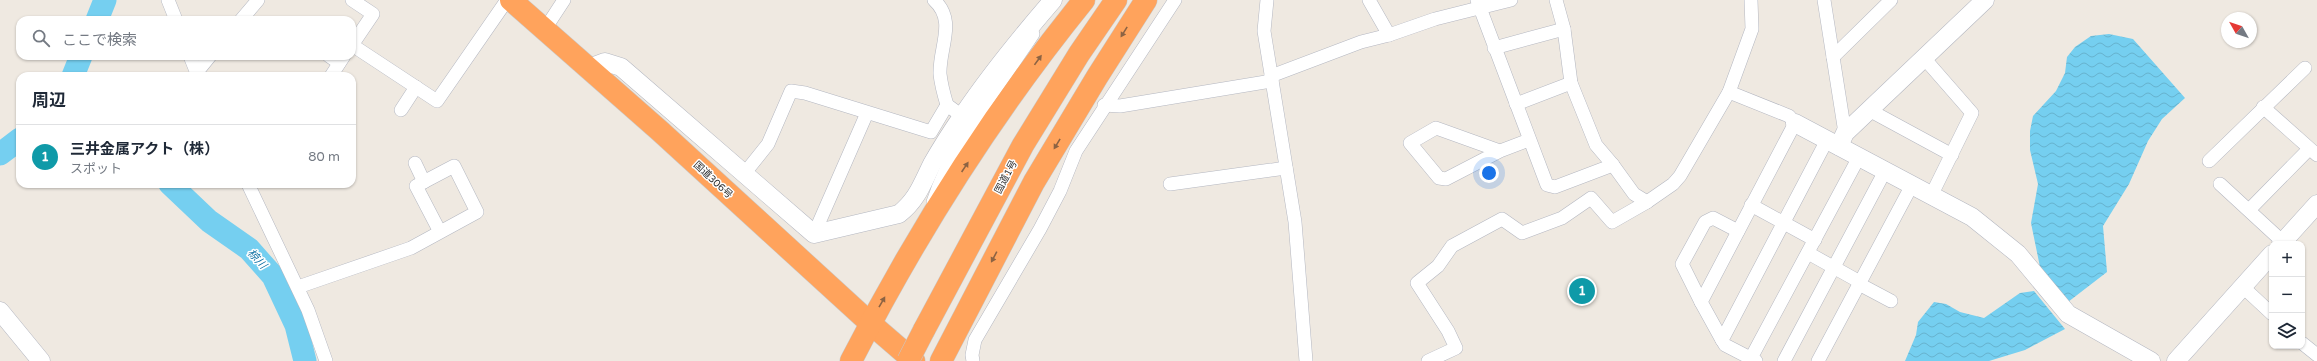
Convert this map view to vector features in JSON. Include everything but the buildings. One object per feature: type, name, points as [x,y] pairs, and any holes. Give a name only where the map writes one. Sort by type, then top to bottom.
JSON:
[{"type":"highway","name":"国道306号","points":[[511,0],[589,68],[870,324],[914,361]]},
{"type":"highway","points":[[851,361],[870,324],[926,225],[1013,95],[1084,0]]},
{"type":"highway","name":"国道1号","points":[[908,361],[1023,145],[1079,54],[1116,0]]},
{"type":"highway","points":[[940,361],[1034,182],[1097,77],[1146,0]]},
{"type":"street","points":[[168,0],[174,16]]},
{"type":"street","points":[[244,16],[258,0]]},
{"type":"street","points":[[352,0],[373,14],[356,39]]},
{"type":"street","points":[[356,48],[437,101],[507,0]]},
{"type":"street","points":[[545,29],[564,0]]},
{"type":"street","points":[[934,0],[941,7],[946,19],[940,74],[947,105],[962,116]]},
{"type":"street","points":[[814,234],[899,214],[910,206],[919,193],[933,164],[962,116],[998,65],[1053,0]]},
{"type":"street","points":[[926,225],[939,184],[961,143],[1056,0]]},
{"type":"street","points":[[973,361],[972,355],[975,340],[1040,229],[1060,191],[1076,151],[1104,106],[1175,0]]},
{"type":"street","points":[[1267,0],[1264,31],[1295,222],[1306,361]]},
{"type":"street","points":[[1369,0],[1389,35]]},
{"type":"street","points":[[1104,106],[1120,106],[1272,79],[1361,42],[1389,35],[1478,4],[1511,0]]},
{"type":"street","points":[[1556,0],[1564,29],[1571,83],[1596,145],[1613,164],[1634,194],[1647,202]]},
{"type":"street","points":[[1428,361],[1456,348],[1448,331],[1417,283],[1438,266],[1452,246],[1502,219],[1522,233],[1562,218],[1591,198],[1612,222],[1647,202],[1673,184],[1680,176],[1729,92],[1752,29],[1751,0]]},
{"type":"street","points":[[1824,0],[1833,57],[1837,140]]},
{"type":"street","points":[[1833,57],[1891,0]]},
{"type":"street","points":[[1722,340],[1783,223],[1837,140],[1985,0]]},
{"type":"street","points":[[1478,4],[1547,185],[1555,187],[1613,164]]},
{"type":"street","points":[[1494,48],[1564,29]]},
{"type":"street","points":[[1924,58],[1972,113],[1931,196]]},
{"type":"street","points":[[192,60],[197,72]]},
{"type":"street","points":[[199,72],[207,60]]},
{"type":"street","points":[[333,72],[337,60]]},
{"type":"street","points":[[589,68],[605,62],[621,67],[814,234]]},
{"type":"street","points":[[2209,161],[2263,107],[2305,68]]},
{"type":"street","points":[[1516,104],[1571,83]]},
{"type":"street","points":[[401,110],[416,87]]},
{"type":"street","points":[[744,174],[768,144],[791,91],[805,93],[931,132],[947,105]]},
{"type":"street","points":[[1729,92],[1790,116],[1795,123],[1837,140],[1859,157],[1972,217],[2018,254],[2068,314],[2151,361]]},
{"type":"street","points":[[2249,210],[2313,152],[2263,107]]},
{"type":"street","points":[[1869,110],[1952,155]]},
{"type":"street","points":[[814,234],[867,113]]},
{"type":"street","points":[[1701,302],[1795,123]]},
{"type":"street","points":[[1500,151],[1436,128],[1410,144],[1439,178],[1446,179],[1500,151],[1529,140]]},
{"type":"street","points":[[1738,231],[1713,218],[1705,222],[1682,264],[1725,345],[1753,360],[1859,157]]},
{"type":"street","points":[[415,163],[424,182]]},
{"type":"street","points":[[298,287],[411,248],[478,212],[454,166],[416,186],[440,232]]},
{"type":"street","points":[[1170,184],[1286,168]]},
{"type":"street","points":[[1784,361],[1885,171]]},
{"type":"street","points":[[2220,184],[2249,210],[2274,241]]},
{"type":"street","points":[[1818,361],[1912,185]]},
{"type":"street","points":[[250,188],[298,287],[319,336],[326,361]]},
{"type":"street","points":[[2284,241],[2317,204]]},
{"type":"street","points":[[1751,205],[1815,240]]},
{"type":"street","points":[[1808,253],[1891,301]]},
{"type":"street","points":[[2176,361],[2269,258]]},
{"type":"street","points":[[2243,287],[2271,313]]},
{"type":"street","points":[[0,311],[41,361]]},
{"type":"street","points":[[2305,345],[2317,355]]},
{"type":"water","points":[[2109,34],[2133,39],[2185,98],[2162,119],[2148,141],[2129,184],[2103,226],[2107,272],[2068,302],[2040,267],[2031,223],[2038,184],[2030,150],[2030,131],[2033,116],[2056,91],[2065,73],[2067,57],[2075,47],[2091,36]]},
{"type":"water","points":[[2034,291],[2065,329],[2025,350],[1989,361],[1905,361],[1916,335],[1918,322],[1934,302],[1946,304],[1960,312],[1984,318],[2020,293]]},
{"type":"waterway","points":[[99,16],[105,0]]},
{"type":"waterway","points":[[75,72],[79,60]]},
{"type":"waterway","points":[[0,154],[16,142]]},
{"type":"waterway","name":"椋川","points":[[174,188],[209,221],[249,249],[273,276],[296,325],[305,361]]},
{"type":"place","name":"三井金属アクト（株）","points":[[1582,291]]}]
